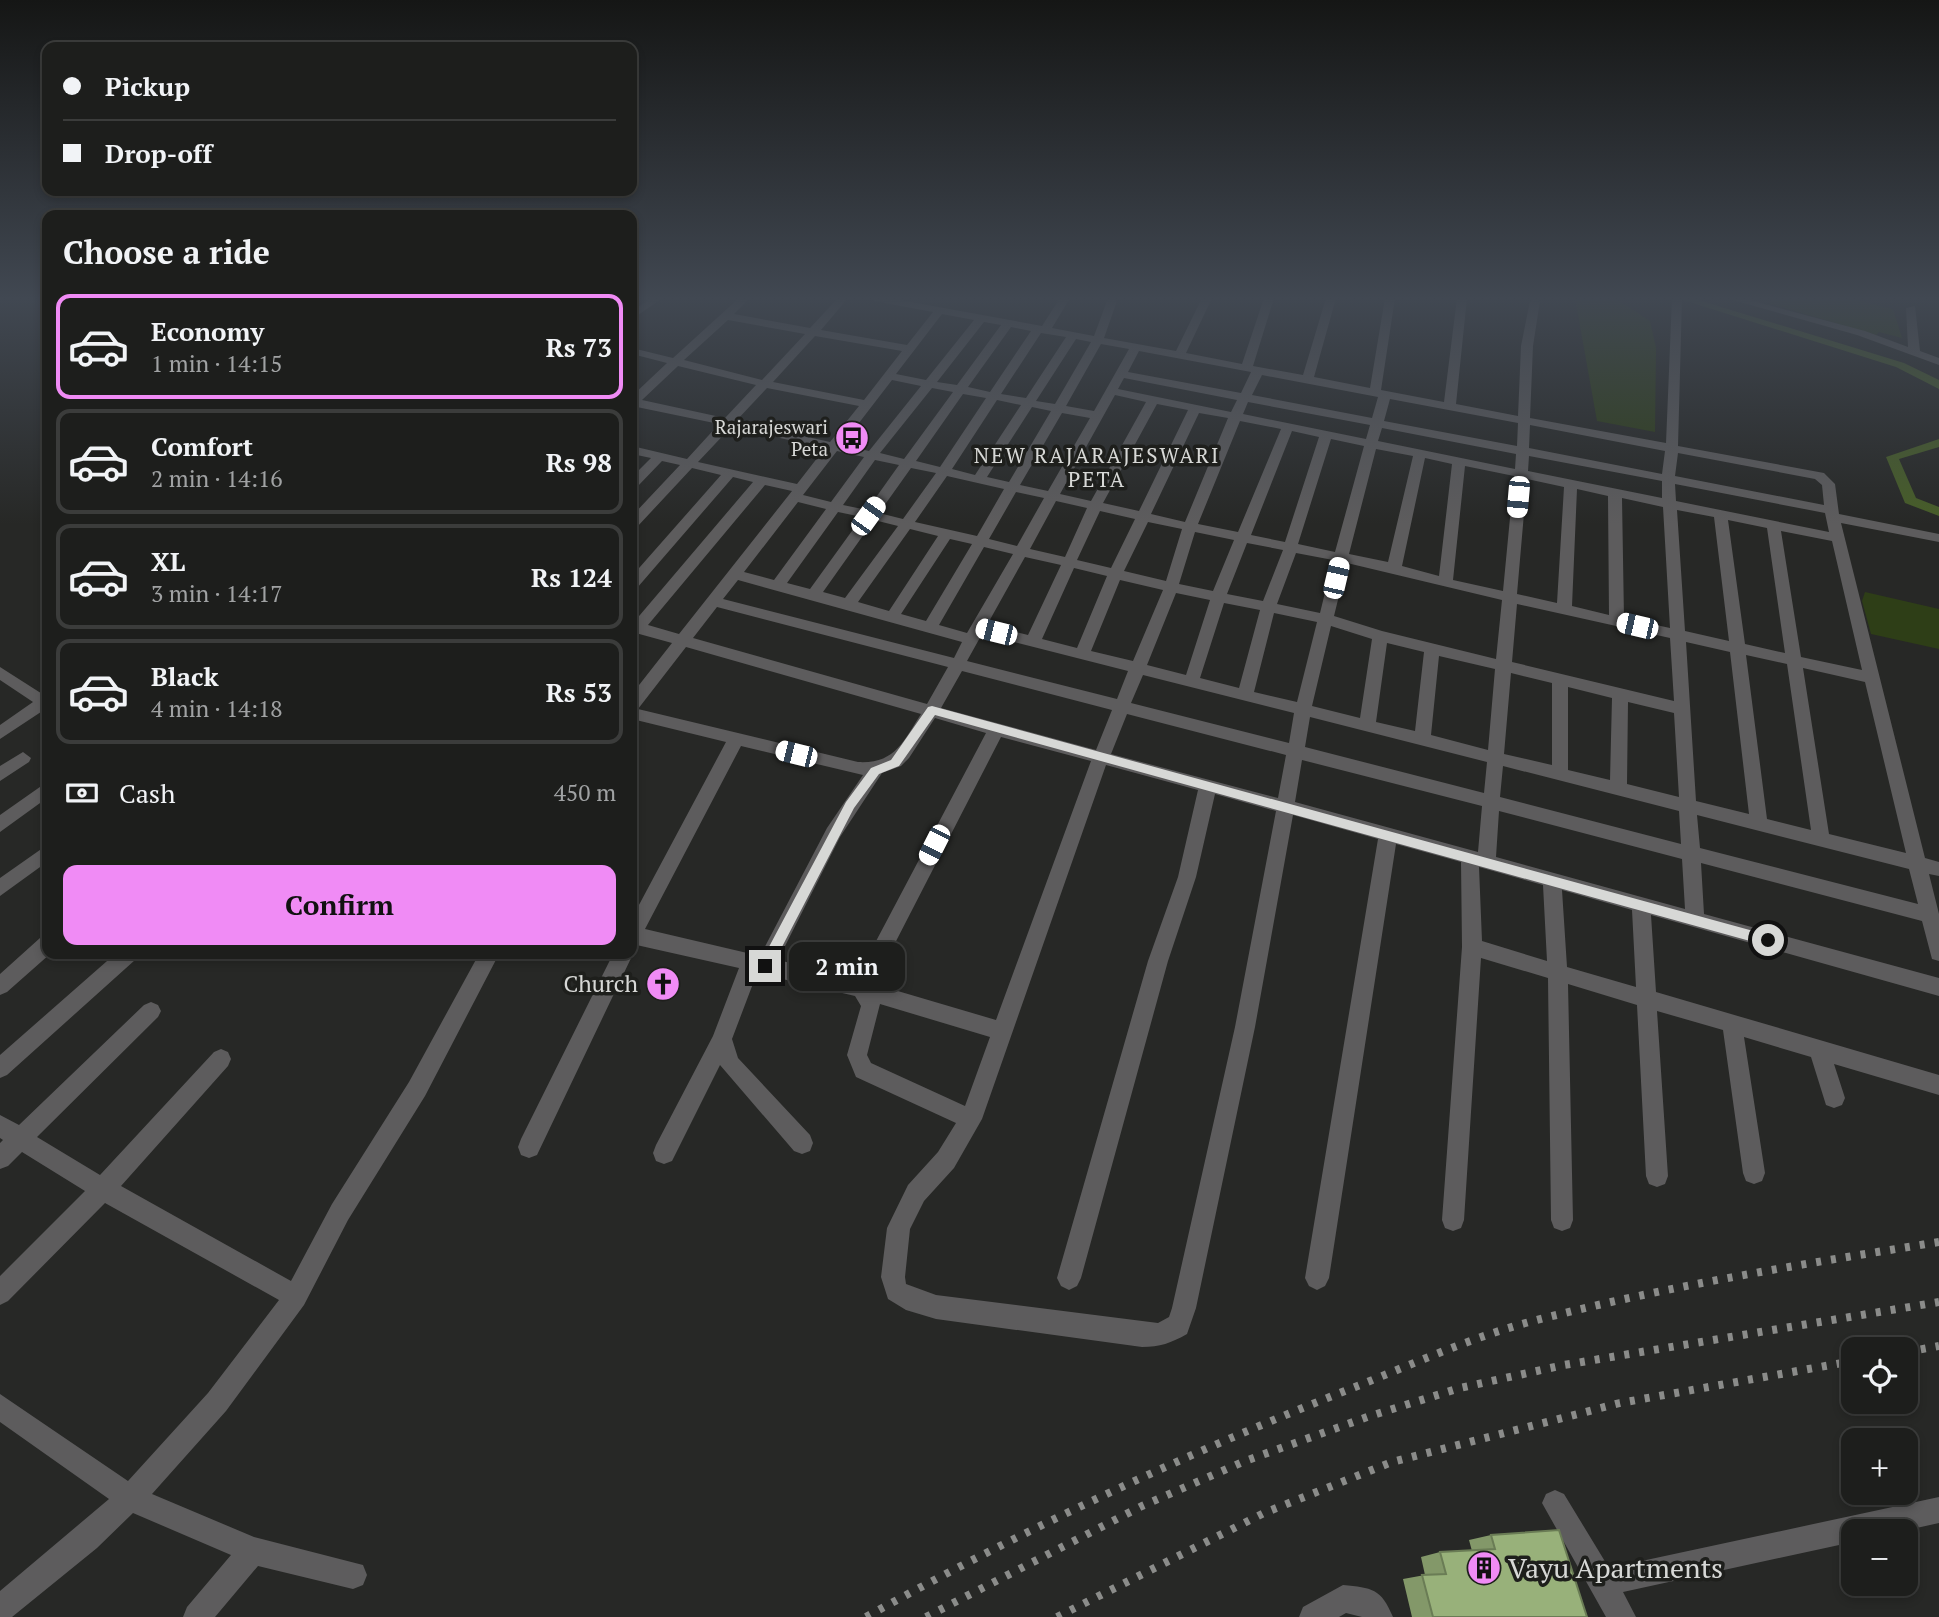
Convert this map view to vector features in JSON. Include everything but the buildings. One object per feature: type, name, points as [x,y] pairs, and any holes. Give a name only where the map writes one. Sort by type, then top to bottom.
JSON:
[{"type":"street","points":[[637,397],[664,373]]},
{"type":"street","points":[[723,373],[866,404]]},
{"type":"street","points":[[637,519],[775,373]]},
{"type":"street","points":[[637,699],[891,373]]},
{"type":"street","points":[[778,585],[872,455],[937,373]]},
{"type":"street","points":[[813,595],[906,462],[973,373]]},
{"type":"street","points":[[849,604],[1010,373]]},
{"type":"street","points":[[979,479],[1048,373]]},
{"type":"street","points":[[930,628],[1079,373]]},
{"type":"street","points":[[1251,373],[1245,397],[1190,527],[1171,587],[1101,757],[971,1119],[946,1160],[916,1193],[899,1228],[893,1277],[896,1291],[906,1298],[936,1307],[1099,1331],[1160,1335],[1178,1325],[1184,1308],[1245,1027],[1303,710],[1340,557],[1378,422],[1382,373]]},
{"type":"street","points":[[1277,373],[1819,476],[1828,484],[1832,514],[1939,953]]},
{"type":"street","points":[[1308,379],[1310,373]]},
{"type":"street","points":[[1450,405],[1454,373]]},
{"type":"street","points":[[1453,1220],[1478,860],[1492,803],[1497,759],[1525,421],[1526,373]]},
{"type":"street","points":[[1674,373],[1672,447],[1668,479],[1695,920]]},
{"type":"street","points":[[664,1153],[758,964],[833,833],[875,771],[895,763],[932,710],[1121,374],[1668,479],[1939,538]]},
{"type":"street","points":[[889,376],[1098,415]]},
{"type":"street","points":[[1111,391],[1838,538]]},
{"type":"street","points":[[1033,642],[1095,506],[1153,400]]},
{"type":"street","points":[[637,402],[1190,527],[1394,568],[1445,583],[1872,678]]},
{"type":"street","points":[[1082,654],[1116,573],[1195,409]]},
{"type":"street","points":[[1192,680],[1218,597],[1288,427]]},
{"type":"street","points":[[1245,697],[1268,609],[1326,435]]},
{"type":"street","points":[[637,451],[762,480],[868,516],[1268,609],[1326,619],[1380,636],[1682,709]]},
{"type":"street","points":[[1394,568],[1420,452]]},
{"type":"street","points":[[637,479],[659,457]]},
{"type":"street","points":[[1445,583],[1459,460]]},
{"type":"street","points":[[637,579],[730,473]]},
{"type":"street","points":[[637,624],[762,480]]},
{"type":"street","points":[[1564,609],[1571,483]]},
{"type":"street","points":[[1615,492],[1617,621]]},
{"type":"street","points":[[1721,515],[1759,824]]},
{"type":"street","points":[[1773,524],[1821,840]]},
{"type":"street","points":[[892,617],[946,534]]},
{"type":"street","points":[[734,574],[930,628],[1033,642],[1192,680],[1245,697],[1939,869]]},
{"type":"street","points":[[713,601],[1929,915]]},
{"type":"street","points":[[637,628],[996,730],[1284,806],[1939,987]]},
{"type":"street","points":[[1367,727],[1380,636]]},
{"type":"street","points":[[1422,740],[1432,649]]},
{"type":"street","points":[[1560,678],[1560,775]]},
{"type":"street","points":[[0,733],[41,704],[40,698],[4,680]]},
{"type":"street","points":[[1618,790],[1620,694]]},
{"type":"street","points":[[637,714],[875,771]]},
{"type":"street","points":[[860,989],[996,730]]},
{"type":"street","points":[[637,926],[736,739]]},
{"type":"street","points":[[0,775],[23,758]]},
{"type":"street","points":[[1069,1278],[1158,961],[1188,877],[1208,786]]},
{"type":"street","points":[[0,825],[42,793]]},
{"type":"street","points":[[1317,1278],[1388,835]]},
{"type":"street","points":[[0,888],[42,856]]},
{"type":"street","points":[[1552,880],[1558,973],[1562,1220]]},
{"type":"street","points":[[1641,905],[1657,1176]]},
{"type":"street","points":[[637,936],[860,989],[1003,1031]]},
{"type":"street","points":[[1472,947],[1939,1084]]},
{"type":"street","points":[[0,986],[42,948]]},
{"type":"street","points":[[0,1068],[122,959]]},
{"type":"street","points":[[0,1609],[130,1498],[217,1402],[296,1297],[340,1212],[417,1089],[486,959]]},
{"type":"street","points":[[529,1147],[621,959]]},
{"type":"street","points":[[860,989],[871,1005],[857,1055],[863,1070],[971,1119]]},
{"type":"street","points":[[0,1158],[9,1132],[151,1011]]},
{"type":"street","points":[[1732,1024],[1754,1173]]},
{"type":"street","points":[[722,1039],[729,1063],[802,1143]]},
{"type":"street","points":[[1819,1049],[1834,1098]]},
{"type":"street","points":[[0,1293],[102,1189],[221,1059]]},
{"type":"street","points":[[9,1132],[102,1189],[296,1297]]},
{"type":"street","points":[[0,1407],[130,1498],[253,1551],[353,1575]]},
{"type":"street","points":[[1555,1503],[1622,1617]]},
{"type":"street","points":[[1603,1583],[1939,1510]]},
{"type":"street","points":[[197,1617],[253,1551]]},
{"type":"street","points":[[1313,1617],[1343,1599],[1368,1602],[1379,1617]]},
{"type":"green space","points":[[1588,373],[1656,373],[1655,432],[1597,421]]},
{"type":"green space","points":[[1865,592],[1939,609],[1939,649],[1871,634],[1862,601]]},
{"type":"waterway","points":[[1916,373],[1939,385]]},
{"type":"waterway","points":[[1939,443],[1892,457],[1910,500],[1939,512]]},
{"type":"railway","points":[[866,1617],[1106,1494],[1292,1412],[1488,1335],[1583,1308],[1684,1286],[1939,1242]]},
{"type":"railway","points":[[926,1617],[1142,1506],[1245,1461],[1370,1416],[1460,1388],[1564,1365],[1939,1302]]},
{"type":"railway","points":[[1918,1350],[1939,1346]]},
{"type":"railway","points":[[1057,1617],[1264,1513],[1392,1462],[1620,1403],[1841,1363]]},
{"type":"place","name":"Rajarajeswari Peta","points":[[852,438]]},
{"type":"place","name":"Church","points":[[663,984]]},
{"type":"place","name":"Vayu Apartments","points":[[1484,1568]]},
{"type":"district","name":"NEW RAJARAJESWARI PETA","points":[[1097,468]]},
{"type":"route","points":[[765,966],[850,805],[875,771],[895,763],[932,710],[996,730],[1284,806],[1768,940]]}]
